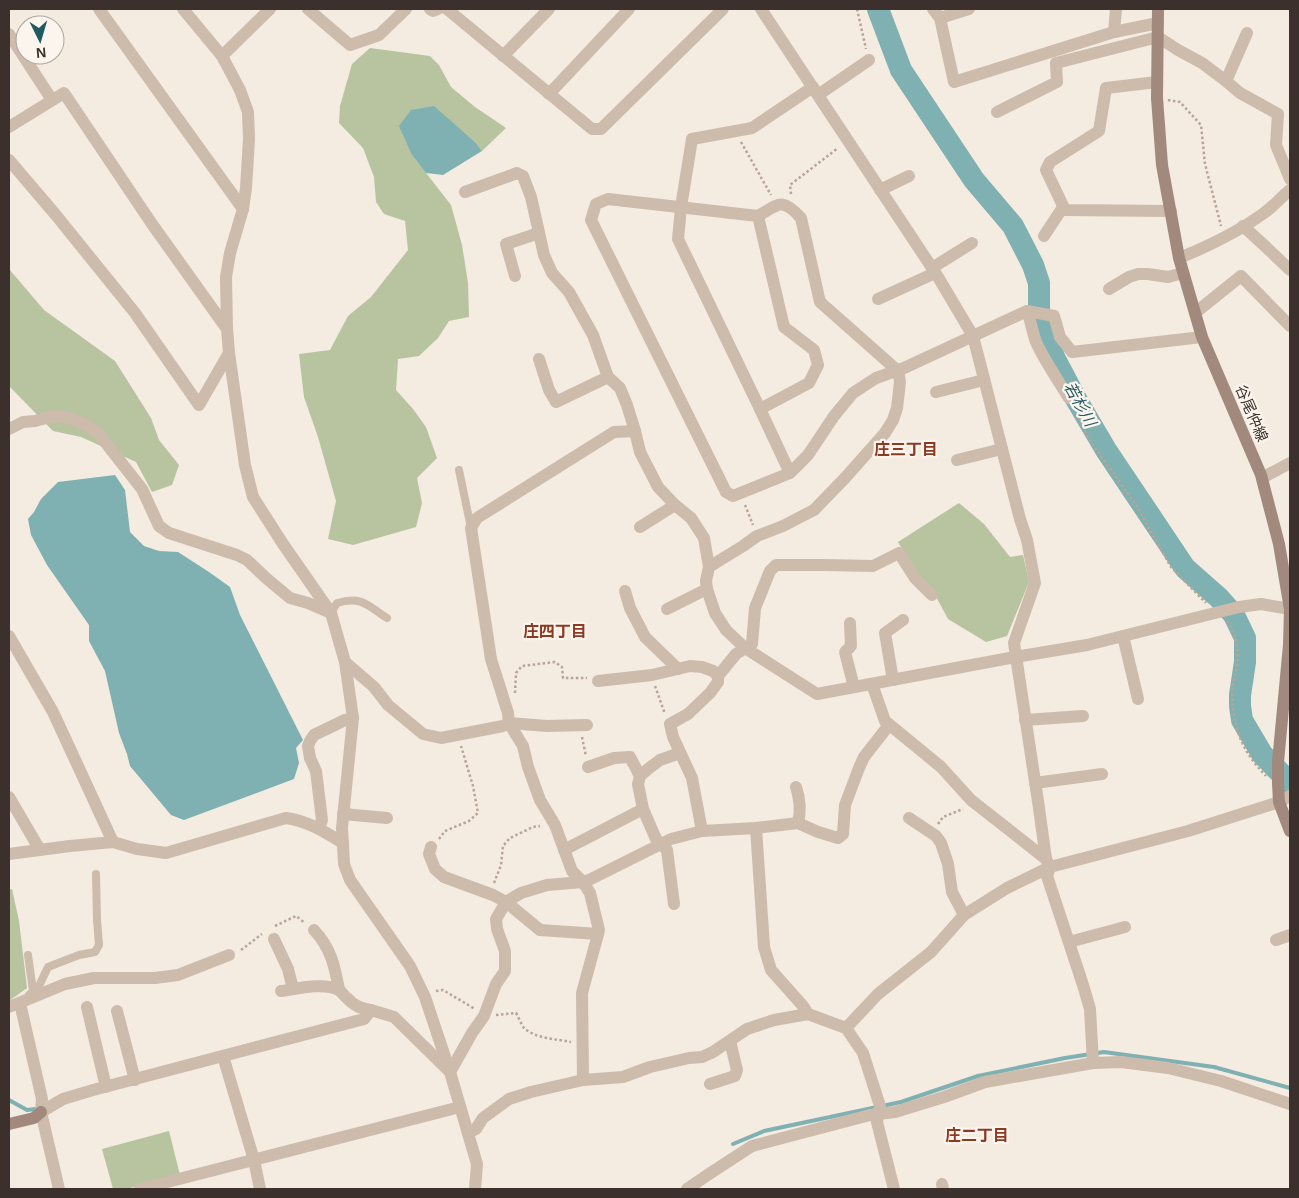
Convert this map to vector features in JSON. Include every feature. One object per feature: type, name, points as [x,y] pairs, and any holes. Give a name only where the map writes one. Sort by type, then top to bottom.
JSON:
[{"type":"main road","name":"谷尾仲線","points":[[1158,9],[1157,98],[1162,165],[1179,258],[1202,337],[1262,478],[1279,544],[1290,610],[1289,645],[1278,762],[1278,784],[1286,798],[1290,832]]},
{"type":"main road","points":[[9,1124],[34,1118],[41,1112]]},
{"type":"street","points":[[98,9],[243,208]]},
{"type":"street","points":[[183,9],[222,56],[240,90],[248,112],[249,161],[243,208],[230,253],[226,277],[226,329],[245,465],[253,497],[331,613],[345,662],[353,718],[342,828],[344,864],[350,880],[410,966],[422,991],[450,1072],[468,1133],[476,1164],[475,1189]]},
{"type":"street","points":[[222,56],[270,9]]},
{"type":"street","points":[[308,9],[350,45],[379,35],[406,9]]},
{"type":"street","points":[[430,9],[432,11],[438,9]]},
{"type":"street","points":[[447,9],[592,129],[601,129],[724,9]]},
{"type":"street","points":[[503,56],[549,9]]},
{"type":"street","points":[[549,94],[630,9]]},
{"type":"street","points":[[761,9],[933,270],[973,336],[1027,540],[1035,583],[1014,643],[1015,657],[1048,863],[1047,876],[1090,1009],[1094,1063]]},
{"type":"street","points":[[969,9],[936,13],[954,82],[1114,32],[1158,23]]},
{"type":"street","points":[[1114,32],[1116,9]]},
{"type":"street","points":[[1226,81],[1247,33]]},
{"type":"street","points":[[9,34],[52,100]]},
{"type":"street","points":[[996,112],[1058,82],[1056,63],[1158,37],[1202,63],[1240,93],[1278,114],[1276,145],[1290,188],[1265,212],[1224,238],[1179,258]]},
{"type":"street","points":[[790,473],[678,239],[692,139],[752,128],[869,60]]},
{"type":"street","points":[[1157,82],[1106,88],[1099,131],[1050,162],[1046,170],[1065,210],[1170,211]]},
{"type":"street","points":[[9,127],[64,93],[152,224],[226,329]]},
{"type":"street","points":[[9,160],[136,312],[199,405],[229,353]]},
{"type":"street","points":[[465,192],[516,174],[523,176],[531,196],[544,255],[552,272],[569,292],[593,335],[608,377],[620,388],[627,405],[640,452],[658,488],[692,518],[704,538],[709,566],[706,581],[707,589],[715,613],[726,630],[745,648],[817,694],[1087,645],[1239,607],[1261,604],[1290,610]]},
{"type":"street","points":[[880,190],[909,176]]},
{"type":"street","points":[[709,566],[757,536],[783,526],[814,510],[885,433],[893,420],[897,408],[900,382],[898,371],[820,302],[801,218],[792,208],[785,204],[777,205],[758,216],[608,199],[596,204],[591,220],[726,492],[733,496],[790,473],[808,455],[834,416],[853,393],[876,378],[898,371],[1027,311],[1054,316],[1060,337],[1072,352],[1202,337]]},
{"type":"street","points":[[1044,236],[1063,207]]},
{"type":"street","points":[[758,216],[784,327],[814,350],[818,365],[810,383],[760,409]]},
{"type":"street","points":[[1243,226],[1290,270]]},
{"type":"street","points":[[515,276],[506,244],[539,233]]},
{"type":"street","points":[[878,299],[933,270],[972,243]]},
{"type":"street","points":[[1109,289],[1119,282],[1138,274],[1168,277],[1183,273]]},
{"type":"street","points":[[1195,313],[1241,276],[1290,326]]},
{"type":"street","points":[[1027,311],[1037,344],[1069,398]]},
{"type":"street","points":[[539,359],[549,390],[556,402],[608,377]]},
{"type":"street","points":[[936,392],[984,380]]},
{"type":"street","points":[[9,429],[22,422],[53,416],[66,417],[83,423],[98,433],[142,488],[159,526],[169,533],[247,560],[290,598],[331,613]]},
{"type":"street","points":[[583,1080],[582,993],[598,934],[597,922],[590,893],[583,882],[572,871],[556,825],[540,800],[528,767],[523,746],[508,718],[492,659],[471,528],[477,518],[614,432],[634,431]]},
{"type":"street","points":[[957,460],[1002,449]]},
{"type":"street","points":[[1262,478],[1290,463]]},
{"type":"street","points":[[640,528],[675,505]]},
{"type":"street","points":[[702,831],[692,778],[673,737],[670,724],[688,714],[710,693],[718,682],[718,676],[736,654],[752,644],[755,608],[770,571],[776,566],[873,566],[899,553],[915,578],[932,595]]},
{"type":"street","points":[[667,609],[707,589]]},
{"type":"street","points":[[625,592],[630,608],[645,637],[678,669]]},
{"type":"street","points":[[893,680],[885,633],[903,620]]},
{"type":"street","points":[[850,623],[851,646],[845,652],[854,687]]},
{"type":"street","points":[[9,636],[53,712],[113,842]]},
{"type":"street","points":[[1123,636],[1138,699]]},
{"type":"street","points":[[345,662],[374,687],[388,705],[424,734],[441,738],[459,735],[503,726],[508,718]]},
{"type":"street","points":[[598,681],[652,675],[690,666],[702,667],[718,676]]},
{"type":"street","points":[[872,684],[885,721],[941,767],[974,803],[1048,863]]},
{"type":"street","points":[[1025,720],[1083,716]]},
{"type":"street","points":[[319,829],[322,820],[316,771],[310,758],[308,746],[314,735],[353,718]]},
{"type":"street","points":[[508,718],[547,726],[583,725]]},
{"type":"street","points":[[450,1072],[484,1016],[496,984],[505,970],[505,951],[496,929],[496,919],[506,902],[521,892],[547,886],[583,882],[671,838],[702,831],[798,823],[838,838],[843,834],[845,805],[859,768],[864,757],[889,725]]},
{"type":"street","points":[[674,904],[667,850],[656,839],[643,810],[638,784],[640,776],[660,760],[680,753]]},
{"type":"street","points":[[588,767],[614,758],[630,757],[640,776]]},
{"type":"street","points":[[1035,783],[1102,774]]},
{"type":"street","points":[[796,787],[799,796],[800,814],[798,823]]},
{"type":"street","points":[[9,796],[40,850]]},
{"type":"street","points":[[846,1028],[878,994],[931,952],[964,915],[1048,863],[1188,831],[1286,798]]},
{"type":"street","points":[[564,850],[643,810]]},
{"type":"street","points":[[343,814],[387,818]]},
{"type":"street","points":[[9,854],[113,842],[138,849],[166,853],[286,818],[300,820],[343,843]]},
{"type":"street","points":[[909,818],[936,836],[941,843],[948,864],[952,892],[964,915]]},
{"type":"street","points":[[756,828],[764,947],[771,970],[808,1014]]},
{"type":"street","points":[[431,847],[429,854],[435,869],[444,877],[489,893],[506,902],[540,930],[598,934]]},
{"type":"street","points":[[1069,942],[1124,927]]},
{"type":"street","points":[[314,930],[329,950],[336,971],[339,990]]},
{"type":"street","points":[[1276,940],[1290,935]]},
{"type":"street","points":[[274,938],[288,968],[287,990],[316,986],[328,987],[339,990],[349,1001],[362,1009],[394,1017],[450,1072]]},
{"type":"street","points":[[59,1189],[41,1112],[42,1099],[15,1005],[64,984],[94,978],[155,978],[178,975],[229,956]]},
{"type":"street","points":[[87,1007],[106,1087]]},
{"type":"street","points":[[41,1112],[63,1099],[364,1019],[371,1010]]},
{"type":"street","points":[[117,1011],[135,1080]]},
{"type":"street","points":[[468,1133],[476,1129],[484,1118],[508,1099],[583,1080],[623,1077],[650,1067],[702,1057],[713,1052],[747,1029],[774,1020],[808,1014],[846,1028],[863,1053],[880,1106],[878,1122],[894,1189]]},
{"type":"street","points":[[710,1084],[735,1076],[737,1070],[730,1041]]},
{"type":"street","points":[[223,1056],[254,1160],[260,1189]]},
{"type":"street","points":[[688,1189],[752,1146],[870,1115],[895,1112],[985,1082],[1094,1063],[1121,1062],[1168,1068],[1221,1081],[1290,1104]]},
{"type":"street","points":[[140,1189],[460,1107]]},
{"type":"lane","points":[[459,470],[471,528]]},
{"type":"lane","points":[[331,613],[337,603],[360,600],[388,618]]},
{"type":"lane","points":[[15,1005],[33,992],[48,967],[79,955],[95,952],[99,945],[96,874]]},
{"type":"lane","points":[[28,955],[33,992]]},
{"type":"path","points":[[857,9],[869,60]]},
{"type":"path","points":[[1157,98],[1180,102],[1201,125],[1205,164],[1224,238]]},
{"type":"path","points":[[735,132],[777,205]]},
{"type":"path","points":[[792,208],[790,185],[848,140]]},
{"type":"path","points":[[1069,398],[1077,411],[1088,438],[1136,505],[1171,567],[1216,613],[1224,617],[1236,636],[1238,664],[1232,690],[1236,730],[1244,748],[1257,766],[1267,777],[1278,784]]},
{"type":"path","points":[[741,493],[757,536]]},
{"type":"path","points":[[508,718],[515,698],[516,673],[522,666],[555,662],[562,667],[563,678],[584,677],[598,681]]},
{"type":"path","points":[[652,675],[652,681],[657,689],[670,724]]},
{"type":"path","points":[[583,725],[588,767]]},
{"type":"path","points":[[431,847],[445,831],[469,820],[478,813],[473,786],[459,735]]},
{"type":"path","points":[[931,833],[944,817],[974,803]]},
{"type":"path","points":[[489,893],[501,865],[503,846],[510,838],[533,827],[545,825],[553,821]]},
{"type":"path","points":[[422,991],[443,990],[468,1004],[484,1016],[516,1013],[523,1027],[538,1036],[582,1043]]},
{"type":"green space","points":[[370,48],[430,56],[439,65],[451,87],[475,107],[506,128],[482,151],[476,143],[434,107],[412,155],[451,205],[462,245],[468,283],[469,317],[449,321],[438,338],[419,356],[398,359],[396,390],[426,427],[437,458],[417,478],[422,503],[416,527],[353,545],[328,539],[336,501],[318,437],[304,397],[299,354],[330,350],[348,316],[371,297],[408,250],[405,221],[384,214],[376,202],[374,177],[363,148],[339,123],[340,106],[352,64]]},
{"type":"green space","points":[[9,269],[44,310],[115,361],[151,418],[159,440],[179,465],[172,485],[152,492],[136,462],[81,437],[53,431],[9,386]]},
{"type":"green space","points":[[959,503],[984,524],[1010,557],[1023,555],[1029,582],[1007,636],[986,642],[948,619],[933,591],[917,576],[898,542]]},
{"type":"green space","points":[[12,889],[19,921],[27,988],[9,1001],[9,890]]},
{"type":"green space","points":[[169,1131],[180,1175],[127,1189],[113,1189],[102,1149]]},
{"type":"water","points":[[434,106],[476,143],[482,151],[443,175],[426,173],[412,155],[399,126],[411,110]]},
{"type":"water","points":[[115,475],[125,490],[130,532],[144,546],[159,551],[178,552],[230,587],[240,615],[303,740],[296,748],[299,763],[294,779],[184,820],[171,815],[130,766],[119,733],[105,671],[89,641],[89,625],[47,565],[31,535],[28,519],[41,499],[58,482]]},
{"type":"waterway","name":"若杉川","points":[[878,9],[901,70],[974,180],[1013,226],[1033,265],[1039,283],[1039,321],[1055,359],[1076,399],[1106,450],[1185,568],[1219,598],[1234,615],[1245,638],[1245,662],[1240,695],[1242,720],[1262,754],[1290,783]]},
{"type":"waterway","points":[[733,1144],[764,1131],[901,1102],[978,1076],[1104,1052],[1214,1067],[1290,1088]]},
{"type":"waterway","points":[[9,1100],[27,1110],[36,1109],[36,1112]]},
{"type":"district","name":"庄三丁目","points":[[906,449]]},
{"type":"district","name":"庄四丁目","points":[[555,631]]},
{"type":"district","name":"庄二丁目","points":[[977,1135]]}]
